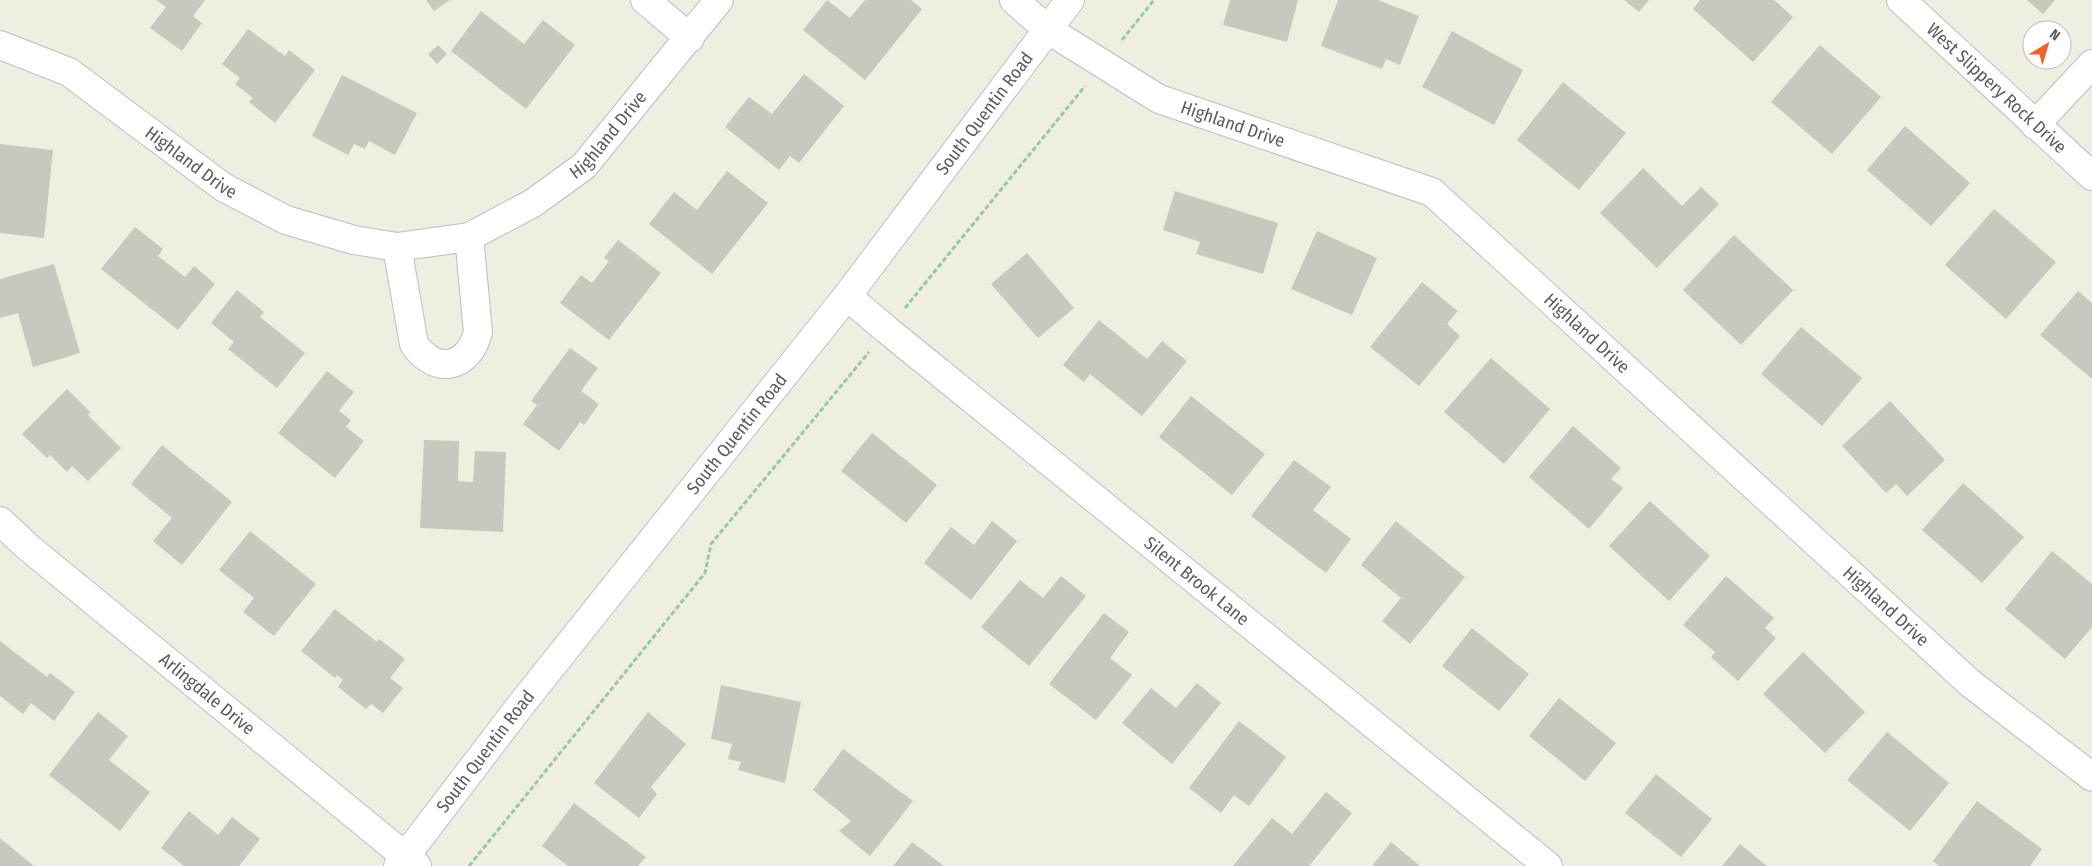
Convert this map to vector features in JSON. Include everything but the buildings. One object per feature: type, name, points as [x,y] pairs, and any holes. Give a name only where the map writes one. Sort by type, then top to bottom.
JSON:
[{"type":"street","points":[[645,0],[690,38]]},
{"type":"street","name":"Highland Drive","points":[[0,45],[69,72],[223,186],[286,220],[354,240],[397,247],[469,236],[533,203],[584,166],[719,0]]},
{"type":"street","name":"Highland Drive","points":[[1014,0],[1047,29],[1159,99],[1432,192],[1970,683],[2092,777]]},
{"type":"street","name":"South Quentin Road","points":[[407,863],[520,706],[847,296],[1070,0]]},
{"type":"street","name":"West Slippery Rock Drive","points":[[1901,0],[2092,176]]},
{"type":"street","points":[[2035,125],[2092,64]]},
{"type":"street","points":[[397,247],[414,344],[421,354],[432,362],[445,364],[457,362],[468,355],[475,344],[478,332],[469,236]]},
{"type":"street","name":"Silent Brook Lane","points":[[847,296],[1548,866]]},
{"type":"street","name":"Arlingdale Drive","points":[[0,520],[28,548],[407,863]]},
{"type":"path","points":[[469,866],[704,573],[711,544],[1154,0]]}]
